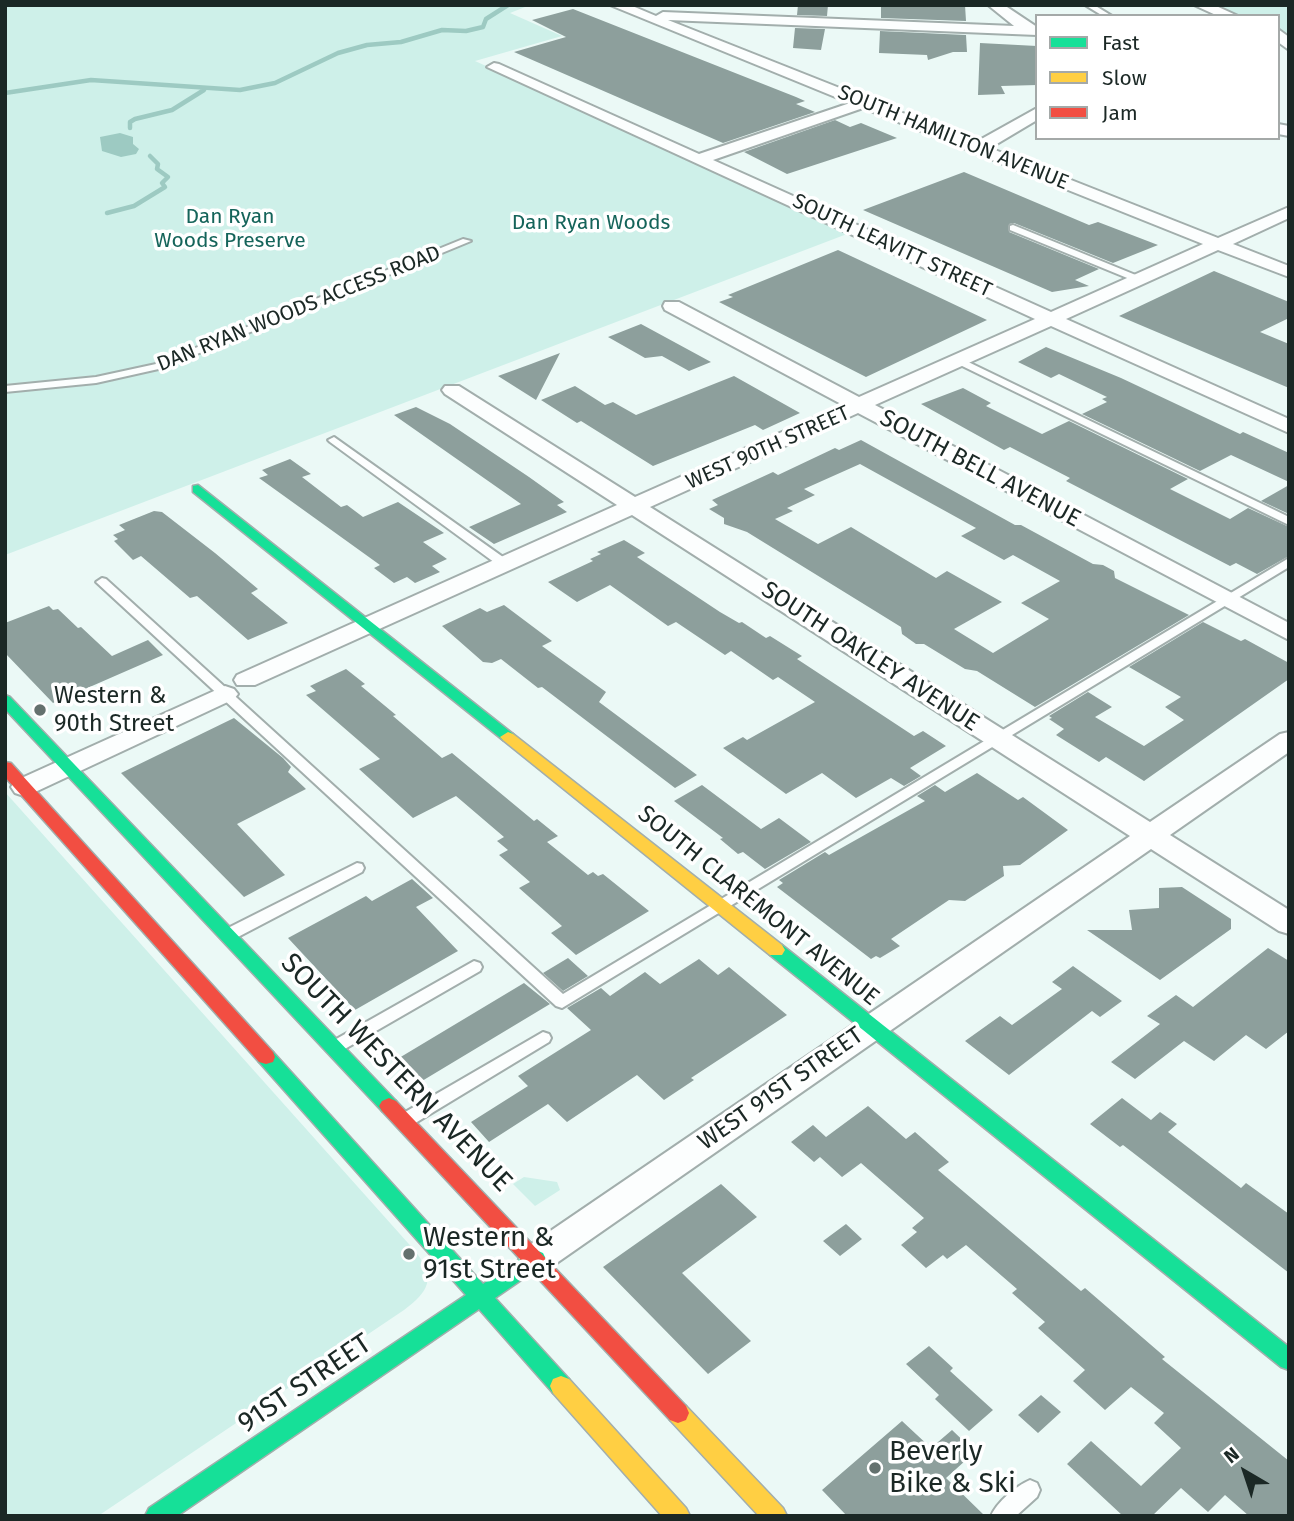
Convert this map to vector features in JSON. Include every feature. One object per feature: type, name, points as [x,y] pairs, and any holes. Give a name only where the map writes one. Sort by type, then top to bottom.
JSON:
[{"type":"main road","name":"SOUTH CLAREMONT AVENUE","points":[[198,489],[1289,1360]]},
{"type":"main road","name":"SOUTH WESTERN AVENUE","points":[[5,700],[405,1120],[775,1516]]},
{"type":"main road","points":[[5,767],[678,1516]]},
{"type":"main road","name":"WEST 91ST STREET","points":[[482,1296],[536,1259]]},
{"type":"main road","name":"91ST STREET","points":[[157,1516],[482,1296]]},
{"type":"street","name":"SOUTH HAMILTON AVENUE","points":[[617,5],[1289,272]]},
{"type":"street","points":[[731,18],[750,5]]},
{"type":"street","points":[[995,5],[1033,31]]},
{"type":"street","points":[[1201,5],[1226,14]]},
{"type":"street","points":[[643,16],[1033,31]]},
{"type":"street","name":"SOUTH LEAVITT STREET","points":[[494,67],[1289,427]]},
{"type":"street","points":[[700,159],[864,103]]},
{"type":"street","points":[[977,148],[1012,131],[1035,114]]},
{"type":"street","name":"WEST 90TH STREET","points":[[24,787],[369,626],[1289,212]]},
{"type":"street","name":"SOUTH BELL AVENUE","points":[[672,306],[1289,633]]},
{"type":"street","name":"SOUTH OAKLEY AVENUE","points":[[452,390],[1289,924]]},
{"type":"street","name":"WEST 91ST STREET","points":[[536,1259],[1289,740]]},
{"type":"lane","points":[[1088,5],[1105,14]]},
{"type":"lane","points":[[1013,228],[1140,280]]},
{"type":"lane","name":"DAN RYAN WOODS ACCESS ROAD","points":[[5,389],[96,380],[159,366],[467,241]]},
{"type":"lane","points":[[960,361],[1289,522]]},
{"type":"lane","points":[[334,440],[506,565]]},
{"type":"lane","points":[[102,582],[236,687],[562,1002],[1289,562]]},
{"type":"lane","points":[[228,935],[357,868]]},
{"type":"lane","points":[[335,1047],[474,967]]},
{"type":"lane","points":[[405,1120],[543,1038]]},
{"type":"lane","points":[[1001,1516],[1030,1490]]},
{"type":"green space","name":"Dan Ryan Woods Preserve","points":[[5,5],[530,5],[510,13],[562,36],[475,61],[805,210],[847,234],[5,555]]},
{"type":"green space","points":[[1208,5],[1289,5],[1289,34],[1280,30],[1280,14],[1233,14]]},
{"type":"green space","points":[[5,792],[416,1252],[428,1277],[419,1297],[404,1310],[98,1516],[5,1516]]},
{"type":"green space","points":[[524,1177],[557,1182],[560,1190],[535,1206],[513,1184]]},
{"type":"shaded area","points":[[120,133],[133,137],[133,144],[139,149],[136,154],[121,157],[102,151],[100,137]]},
{"type":"building","points":[[798,5],[828,5],[827,16],[797,15]]},
{"type":"building","points":[[881,5],[965,5],[966,21],[881,18]]},
{"type":"building","points":[[573,9],[796,97],[805,101],[796,104],[815,112],[723,143],[514,52],[566,37],[532,20]]},
{"type":"building","points":[[795,28],[825,29],[821,50],[793,48]]},
{"type":"building","points":[[880,31],[966,35],[967,52],[953,52],[928,60],[927,55],[879,53]]},
{"type":"building","points":[[980,43],[1035,46],[1035,85],[1001,86],[1005,94],[978,95]]},
{"type":"building","points":[[835,120],[850,127],[861,123],[897,138],[787,174],[744,152]]},
{"type":"building","points":[[964,172],[1089,225],[1098,222],[1158,245],[1113,263],[1014,223],[1009,224],[1009,232],[1099,269],[1075,280],[1089,286],[1052,292],[863,210]]},
{"type":"building","points":[[838,250],[987,320],[866,377],[719,302],[733,297],[728,295]]},
{"type":"building","points":[[1214,271],[1289,302],[1289,318],[1260,332],[1289,344],[1289,388],[1119,316]]},
{"type":"building","points":[[641,324],[711,362],[689,371],[662,356],[645,358],[608,337]]},
{"type":"building","points":[[1046,347],[1121,378],[1240,434],[1243,432],[1289,453],[1289,482],[1231,455],[1200,471],[1082,414],[1107,402],[1102,399],[1107,397],[1059,374],[1051,378],[1018,362]]},
{"type":"building","points":[[560,353],[536,400],[498,376],[531,364]]},
{"type":"building","points":[[734,376],[800,413],[763,430],[755,425],[653,466],[581,421],[577,423],[541,400],[575,386],[605,405],[613,402],[636,415]]},
{"type":"building","points":[[963,388],[991,403],[986,406],[1042,434],[1069,421],[1188,479],[1170,489],[1230,519],[1248,508],[1289,527],[1289,556],[1257,574],[1236,563],[1230,566],[1066,481],[1070,478],[1010,447],[1004,450],[921,404]]},
{"type":"building","points":[[416,407],[450,424],[529,477],[564,502],[557,505],[567,512],[494,544],[469,527],[521,504],[394,415]]},
{"type":"building","points":[[861,440],[1015,525],[1021,525],[1093,564],[1103,565],[1114,571],[1115,578],[1189,615],[1035,707],[977,671],[965,669],[924,644],[916,644],[902,634],[901,627],[747,532],[724,524],[724,518],[709,509],[718,505],[712,500],[773,472],[778,475],[835,448],[839,450]],"holes":[[[860,464],[976,528],[961,536],[1004,560],[1013,555],[1060,581],[1021,603],[1049,619],[993,653],[954,629],[1002,602],[947,571],[936,578],[851,527],[818,544],[775,519],[793,511],[787,508],[815,495],[804,489]]]},
{"type":"building","points":[[290,459],[311,474],[302,477],[341,507],[347,505],[363,517],[398,502],[444,533],[423,542],[447,559],[432,566],[440,572],[415,583],[407,577],[394,583],[374,568],[380,565],[259,478],[268,475],[262,470]]},
{"type":"building","points":[[1289,485],[1289,514],[1261,501]]},
{"type":"building","points":[[154,511],[162,512],[215,553],[258,589],[251,593],[288,623],[248,640],[197,596],[190,598],[141,556],[133,560],[114,541],[118,539],[113,535],[125,530],[119,525]]},
{"type":"building","points":[[624,540],[645,553],[637,557],[720,612],[739,623],[742,622],[766,638],[770,636],[802,656],[797,659],[914,736],[923,731],[946,746],[910,768],[921,776],[904,786],[891,778],[856,798],[822,773],[786,794],[723,748],[743,737],[747,740],[815,702],[778,677],[773,680],[731,651],[725,655],[676,622],[668,626],[610,585],[577,602],[548,582],[593,561],[590,559],[601,554],[597,552]]},
{"type":"building","points":[[504,605],[552,641],[542,646],[606,692],[599,702],[697,775],[675,788],[542,687],[538,688],[501,659],[492,663],[483,662],[442,626],[480,608],[487,612]]},
{"type":"building","points":[[49,606],[53,610],[58,609],[78,628],[81,627],[112,656],[148,640],[163,655],[53,703],[5,653],[5,623]]},
{"type":"building","points":[[1203,622],[1241,641],[1245,639],[1289,663],[1289,679],[1144,781],[1106,757],[1099,762],[1056,735],[1064,729],[1049,719],[1052,718],[1049,716],[1088,692],[1112,707],[1095,717],[1144,746],[1184,720],[1165,707],[1181,697],[1129,667]]},
{"type":"building","points":[[346,669],[365,684],[361,686],[396,715],[393,716],[442,758],[452,753],[534,821],[537,819],[558,836],[547,842],[588,875],[593,872],[598,876],[603,874],[649,911],[576,955],[551,933],[562,926],[519,888],[530,882],[499,855],[508,850],[497,841],[504,837],[456,796],[413,818],[359,769],[380,759],[306,695],[316,691],[310,686]]},
{"type":"building","points":[[234,718],[283,758],[291,767],[288,772],[306,789],[237,824],[285,875],[244,897],[121,773]]},
{"type":"building","points":[[977,773],[1018,800],[1023,797],[1068,830],[1020,865],[1003,866],[1004,876],[965,901],[949,900],[891,939],[900,946],[880,958],[876,956],[871,959],[777,887],[783,883],[779,880],[825,852],[829,855],[925,801],[917,796],[935,785],[945,792]]},
{"type":"building","points":[[702,785],[761,829],[779,818],[811,842],[765,869],[743,852],[738,854],[720,839],[723,838],[674,801]]},
{"type":"building","points":[[412,879],[433,898],[416,907],[458,951],[355,1010],[288,938],[366,896],[372,901]]},
{"type":"building","points":[[1182,887],[1231,919],[1231,929],[1160,980],[1087,930],[1132,930],[1129,910],[1159,908],[1159,888]]},
{"type":"building","points":[[1268,948],[1289,961],[1289,1031],[1266,1049],[1246,1035],[1214,1061],[1184,1041],[1135,1079],[1111,1062],[1160,1024],[1147,1016],[1176,995],[1193,1007]]},
{"type":"building","points":[[568,958],[588,976],[563,991],[543,973]]},
{"type":"building","points":[[699,959],[718,975],[729,967],[787,1015],[691,1078],[694,1080],[664,1100],[637,1075],[567,1122],[548,1104],[489,1142],[471,1122],[528,1086],[518,1076],[591,1030],[567,1008],[601,988],[610,996],[645,972],[660,984]]},
{"type":"building","points":[[1073,966],[1122,1001],[1100,1017],[1092,1011],[1009,1075],[965,1041],[1000,1016],[1012,1025],[1062,989],[1052,982]]},
{"type":"building","points":[[524,983],[550,1004],[422,1081],[399,1058]]},
{"type":"building","points":[[1122,1098],[1151,1120],[1160,1112],[1177,1124],[1168,1132],[1241,1188],[1246,1183],[1289,1214],[1289,1273],[1123,1145],[1120,1147],[1090,1124]]},
{"type":"building","points":[[868,1106],[906,1139],[915,1132],[949,1162],[938,1170],[1081,1291],[1085,1288],[1165,1357],[1162,1359],[1289,1461],[1289,1516],[1249,1516],[1225,1495],[1208,1512],[1181,1488],[1152,1516],[1123,1516],[1067,1464],[1091,1441],[1141,1486],[1181,1448],[1154,1423],[1164,1413],[1131,1387],[1105,1410],[1073,1381],[1085,1370],[1038,1328],[1045,1322],[1012,1293],[1017,1289],[966,1245],[947,1259],[943,1255],[926,1268],[901,1245],[917,1232],[912,1228],[924,1218],[861,1163],[842,1177],[820,1157],[814,1162],[791,1142],[813,1125],[826,1137]]},
{"type":"building","points":[[721,1184],[757,1217],[682,1273],[751,1341],[708,1374],[603,1267]]},
{"type":"building","points":[[846,1224],[862,1239],[840,1256],[823,1241]]},
{"type":"building","points":[[929,1346],[953,1368],[950,1371],[993,1410],[969,1431],[935,1399],[939,1395],[906,1364]]},
{"type":"building","points":[[1041,1395],[1061,1412],[1038,1433],[1018,1415]]},
{"type":"building","points":[[902,1421],[931,1448],[952,1430],[975,1452],[946,1478],[985,1516],[847,1516],[822,1490]]},
{"type":"waterway","points":[[5,93],[91,80],[240,90],[275,83],[338,53],[367,45],[401,42],[442,30],[466,31],[483,27],[486,19],[508,5]]},
{"type":"waterway","points":[[130,128],[130,122],[135,119],[172,110],[204,90]]},
{"type":"waterway","points":[[107,213],[134,206],[165,187],[162,183],[168,177],[157,169],[158,164],[150,156]]},
{"type":"traffic: fast","points":[[198,489],[508,737]]},
{"type":"traffic: fast","points":[[5,700],[389,1106]]},
{"type":"traffic: fast","points":[[776,950],[1289,1360]]},
{"type":"traffic: fast","points":[[266,1057],[561,1386]]},
{"type":"traffic: fast","points":[[157,1516],[536,1259]]},
{"type":"traffic: slow","points":[[508,737],[776,950]]},
{"type":"traffic: slow","points":[[561,1386],[678,1516]]},
{"type":"traffic: slow","points":[[678,1413],[775,1516]]},
{"type":"traffic: jam","points":[[5,767],[266,1057]]},
{"type":"traffic: jam","points":[[389,1106],[678,1413]]},
{"type":"place","name":"Western & 90th Street","points":[[40,710]]},
{"type":"place","name":"Western & 91st Street","points":[[409,1254]]},
{"type":"place","name":"Beverly Bike & Ski","points":[[875,1468]]},
{"type":"park label","name":"Dan Ryan Woods","points":[[591,223]]}]
